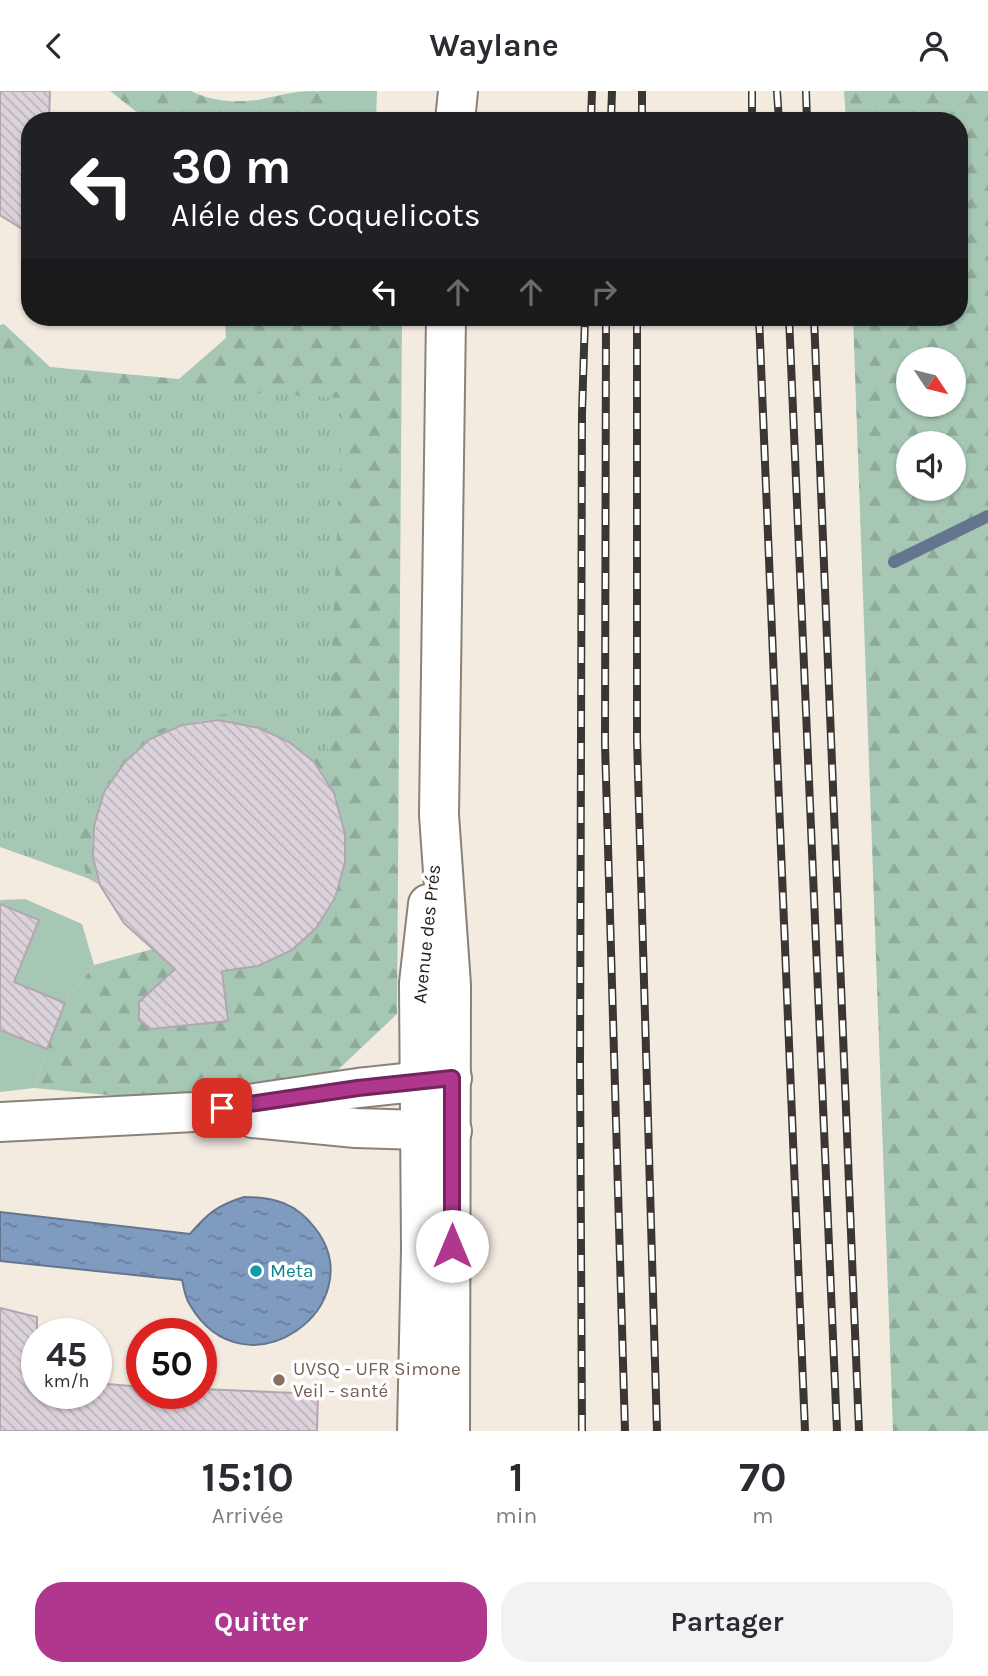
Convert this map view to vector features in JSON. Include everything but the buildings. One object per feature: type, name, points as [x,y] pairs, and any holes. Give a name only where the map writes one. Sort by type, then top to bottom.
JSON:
[{"type":"main road","points":[[448,91],[449,112]]},
{"type":"main road","points":[[456,112],[458,91]]},
{"type":"main road","name":"Avenue des Prés","points":[[446,326],[439,815],[419,983],[436,1079],[450,1431]]},
{"type":"main road","points":[[0,1122],[194,1112],[436,1079]]},
{"type":"main road","points":[[194,1112],[356,1128],[436,1131]]},
{"type":"main road","name":"Avenue des Prés","points":[[417,1431],[421,1249],[436,1131]]},
{"type":"green space","points":[[110,91],[191,91],[220,100],[241,101],[314,91],[348,112],[137,112]]},
{"type":"green space","points":[[317,91],[377,91],[376,112],[347,112]]},
{"type":"green space","points":[[844,91],[988,91],[988,1431],[893,1431],[853,326],[968,326],[968,112],[845,112]]},
{"type":"green space","points":[[4,324],[50,367],[179,379],[226,338],[225,326],[402,326],[397,1014],[324,1083],[170,1101],[34,1088],[65,1003],[94,965],[153,949],[193,968],[206,970],[239,969],[266,962],[290,951],[310,934],[337,891],[343,866],[344,840],[335,799],[322,773],[304,753],[284,740],[251,727],[228,722],[199,721],[178,726],[160,734],[145,746],[94,828],[93,849],[100,885],[33,848],[0,406],[0,325]]},
{"type":"green space","points":[[0,350],[64,382],[343,398],[327,764],[234,712],[142,733],[77,831],[87,878],[0,847]]},
{"type":"green space","points":[[25,899],[82,924],[94,965],[65,1003],[14,982],[0,900]]},
{"type":"green space","points":[[0,1030],[47,1049],[34,1088],[0,1092]]},
{"type":"water","name":"Meta","points":[[244,1197],[265,1198],[292,1207],[315,1228],[329,1257],[329,1286],[317,1311],[296,1331],[270,1343],[242,1344],[217,1333],[217,1318],[202,1318],[188,1302],[182,1280],[0,1261],[0,1212],[190,1234],[202,1220],[227,1203]]},
{"type":"waterway","points":[[894,562],[988,516]]},
{"type":"railway","points":[[591,112],[592,91]]},
{"type":"railway","points":[[611,112],[612,91]]},
{"type":"railway","points":[[642,91],[642,112]]},
{"type":"railway","points":[[752,91],[752,112]]},
{"type":"railway","points":[[777,91],[778,112]]},
{"type":"railway","points":[[806,91],[807,112]]},
{"type":"railway","points":[[582,1431],[580,1066],[582,413],[585,326]]},
{"type":"railway","points":[[606,326],[605,744],[625,1431]]},
{"type":"railway","points":[[637,326],[637,739],[657,1431]]},
{"type":"railway","points":[[759,326],[805,1431]]},
{"type":"railway","points":[[789,326],[837,1431]]},
{"type":"railway","points":[[814,326],[859,1431]]},
{"type":"place","name":"Meta","points":[[256,1271]]},
{"type":"place","name":"UVSQ - UFR Simone Veil - santé","points":[[279,1380]]},
{"type":"route","points":[[222,1108],[419,1080],[452,1078],[452,1246]]}]
